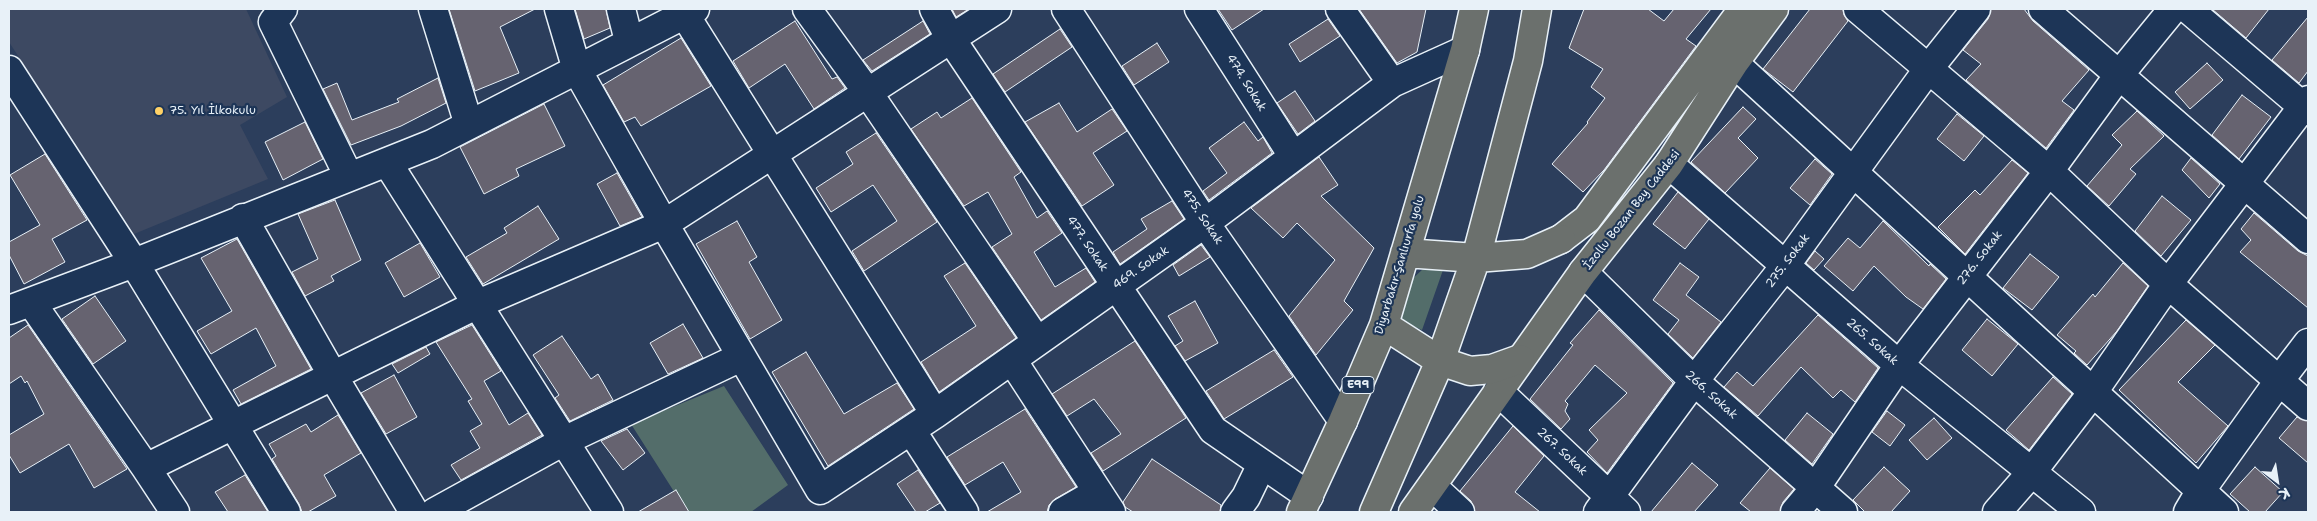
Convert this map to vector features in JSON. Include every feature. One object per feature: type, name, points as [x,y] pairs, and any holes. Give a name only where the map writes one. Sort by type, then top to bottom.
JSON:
[{"type":"main road","name":"Diyarbakır-Şanlıurfa yolu","points":[[1305,504],[1384,326],[1465,50],[1474,9]]},
{"type":"main road","points":[[1374,512],[1440,360],[1476,258],[1528,61],[1537,9]]},
{"type":"main road","points":[[1405,254],[1476,258],[1527,254],[1560,239],[1587,219],[1743,9]]},
{"type":"main road","name":"İzollu Bozan Bey Caddesi","points":[[1414,512],[1583,272],[1669,164],[1734,63],[1774,9]]},
{"type":"main road","points":[[1384,326],[1440,360],[1470,371],[1492,369],[1520,359]]},
{"type":"street","points":[[283,9],[273,22],[349,177]]},
{"type":"street","points":[[433,9],[469,125]]},
{"type":"street","points":[[435,512],[564,441],[741,357],[577,70],[559,9]]},
{"type":"street","points":[[620,9],[629,41]]},
{"type":"street","points":[[807,9],[868,93],[1037,340]]},
{"type":"street","name":"477. Sokak","points":[[934,9],[951,39],[1212,430],[1262,464],[1305,504]]},
{"type":"street","points":[[146,468],[478,304],[664,224],[997,9]]},
{"type":"street","name":"475. Sokak","points":[[1066,9],[1205,223],[1343,421]]},
{"type":"street","name":"474. Sokak","points":[[1199,9],[1292,156]]},
{"type":"street","points":[[1340,9],[1392,83]]},
{"type":"street","points":[[1858,9],[2049,171],[2168,284],[2308,406]]},
{"type":"street","name":"275. Sokak","points":[[1611,507],[1694,381],[1785,266],[1929,68],[1976,9]]},
{"type":"street","points":[[2043,9],[2308,239]]},
{"type":"street","name":"276. Sokak","points":[[1795,512],[1816,487],[1899,365],[1966,275],[2049,171],[2119,75],[2173,9]]},
{"type":"street","points":[[1997,512],[2031,473],[2093,392],[2168,284],[2306,106],[2188,9]]},
{"type":"street","points":[[175,512],[146,468],[20,306],[134,263],[432,144],[577,70],[629,41],[690,12],[773,155],[935,414]]},
{"type":"street","name":"469. Sokak","points":[[741,357],[820,490],[935,414],[1012,360],[1037,340],[1205,223],[1392,83],[1465,50]]},
{"type":"street","points":[[1734,63],[2093,392],[2194,501],[2224,512]]},
{"type":"street","points":[[9,70],[134,263],[286,512]]},
{"type":"street","points":[[387,162],[609,512]]},
{"type":"street","name":"265. Sokak","points":[[1669,164],[1899,365],[2081,512]]},
{"type":"street","points":[[243,218],[332,376],[414,512]]},
{"type":"street","name":"266. Sokak","points":[[1583,272],[1694,381],[1843,512]]},
{"type":"street","points":[[2194,501],[2308,343]]},
{"type":"street","points":[[1012,360],[1104,502],[1063,512]]},
{"type":"street","name":"267. Sokak","points":[[1498,391],[1611,507]]},
{"type":"street","points":[[911,430],[964,512]]},
{"type":"street","points":[[1236,512],[1246,497],[1262,464]]},
{"type":"street","points":[[1432,486],[1460,512]]},
{"type":"shaded area","name":"75. Yıl İlkokulu","points":[[9,9],[246,9],[287,97],[240,125],[268,179],[134,234],[9,42]]},
{"type":"green space","points":[[1423,269],[1443,270],[1422,330],[1406,323],[1400,316],[1408,283]]},
{"type":"green space","points":[[724,386],[788,485],[751,512],[687,512],[631,424]]},
{"type":"building","points":[[449,9],[535,9],[500,27],[519,73],[475,91]]},
{"type":"building","points":[[575,9],[606,9],[610,28],[584,39]]},
{"type":"building","points":[[952,9],[969,9],[956,17]]},
{"type":"building","points":[[1218,9],[1264,9],[1232,30]]},
{"type":"building","points":[[1359,9],[1426,9],[1417,52],[1397,63]]},
{"type":"building","points":[[1584,9],[1648,9],[1664,21],[1674,9],[1711,9],[1686,39],[1696,46],[1604,170],[1583,192],[1552,164],[1588,123],[1605,98],[1591,87],[1603,69],[1569,48]]},
{"type":"building","points":[[1810,9],[1843,9],[1848,21],[1793,92],[1763,69]]},
{"type":"building","points":[[1991,9],[2024,9],[2033,21],[2089,70],[2062,101],[2074,110],[2046,148],[1966,80],[1981,64],[1963,50],[1988,19]]},
{"type":"building","points":[[2212,9],[2269,9],[2246,38]]},
{"type":"building","points":[[2308,17],[2308,71],[2299,83],[2272,60]]},
{"type":"building","points":[[1328,19],[1340,36],[1300,62],[1289,44]]},
{"type":"building","points":[[795,21],[832,79],[837,77],[845,88],[814,109],[785,64],[749,88],[733,61]]},
{"type":"building","points":[[923,21],[930,34],[872,71],[863,60]]},
{"type":"building","points":[[1060,29],[1072,47],[1005,92],[993,74]]},
{"type":"building","points":[[681,38],[711,86],[641,126],[635,117],[624,122],[603,85]]},
{"type":"building","points":[[1157,43],[1169,62],[1134,85],[1122,66]]},
{"type":"building","points":[[2207,63],[2223,80],[2190,109],[2175,92]]},
{"type":"building","points":[[438,78],[446,103],[401,126],[351,145],[323,89],[337,83],[352,120],[399,102],[397,99]]},
{"type":"building","points":[[1295,91],[1315,121],[1298,134],[1277,103]]},
{"type":"building","points":[[2242,95],[2271,117],[2239,159],[2212,135]]},
{"type":"building","points":[[972,98],[1021,172],[1014,177],[1037,218],[1047,211],[1062,233],[1034,252],[1055,287],[1086,268],[1095,282],[1041,320],[992,247],[1012,234],[988,192],[964,206],[911,129],[937,112],[941,118]]},
{"type":"building","points":[[1059,103],[1077,132],[1112,109],[1127,131],[1093,153],[1114,185],[1082,206],[1025,122]]},
{"type":"building","points":[[544,104],[565,146],[516,169],[519,176],[484,194],[460,147]]},
{"type":"building","points":[[1743,107],[1756,119],[1738,138],[1758,158],[1725,193],[1691,162]]},
{"type":"building","points":[[2137,111],[2164,136],[2130,169],[2136,174],[2109,206],[2087,186],[2122,145],[2112,135]]},
{"type":"building","points":[[1957,114],[1984,136],[1964,161],[1937,139]]},
{"type":"building","points":[[305,122],[323,159],[283,180],[265,142]]},
{"type":"building","points":[[1244,122],[1258,141],[1263,137],[1272,153],[1209,200],[1203,191],[1227,173],[1209,148]]},
{"type":"building","points":[[876,133],[937,222],[864,271],[852,251],[897,221],[873,185],[831,212],[816,188],[853,164],[846,152]]},
{"type":"building","points":[[45,154],[87,220],[52,239],[65,262],[24,284],[9,255],[9,242],[40,225],[10,175]]},
{"type":"building","points":[[1319,157],[1338,185],[1321,196],[1374,248],[1344,301],[1353,310],[1316,355],[1289,316],[1335,260],[1297,223],[1283,238],[1251,208]]},
{"type":"building","points":[[2191,158],[2220,184],[2209,198],[2182,170]]},
{"type":"building","points":[[1815,159],[1832,174],[1810,205],[1790,188]]},
{"type":"building","points":[[2012,160],[2028,173],[1965,254],[1938,227],[1975,190],[1980,195]]},
{"type":"building","points":[[617,173],[642,217],[620,226],[597,184]]},
{"type":"building","points":[[1678,192],[1709,219],[1685,249],[1653,224]]},
{"type":"building","points":[[2162,196],[2191,220],[2161,256],[2135,231]]},
{"type":"building","points":[[335,200],[361,260],[331,276],[334,281],[305,296],[292,272],[318,259],[298,214]]},
{"type":"building","points":[[1172,201],[1184,219],[1120,264],[1113,252],[1147,229],[1141,219]]},
{"type":"building","points":[[538,206],[559,239],[483,284],[466,257],[507,233],[504,228]]},
{"type":"building","points":[[2254,213],[2298,251],[2308,256],[2308,308],[2240,252],[2251,240],[2241,229]]},
{"type":"building","points":[[737,221],[757,257],[749,262],[782,320],[750,339],[696,244]]},
{"type":"building","points":[[1883,221],[1929,266],[1930,264],[1946,279],[1923,309],[1906,297],[1874,266],[1853,291],[1824,266],[1848,238],[1860,248]]},
{"type":"building","points":[[237,239],[311,369],[241,404],[233,390],[276,366],[256,328],[211,354],[197,331],[232,311],[201,258]]},
{"type":"building","points":[[420,243],[440,277],[404,297],[385,263]]},
{"type":"building","points":[[1201,245],[1210,257],[1179,276],[1173,265]]},
{"type":"building","points":[[1815,251],[1824,259],[1814,270],[1806,263]]},
{"type":"building","points":[[2030,254],[2059,277],[2032,310],[2003,288]]},
{"type":"building","points":[[965,263],[1016,338],[939,392],[921,362],[976,326],[944,276]]},
{"type":"building","points":[[1680,263],[1699,277],[1686,295],[1721,322],[1693,358],[1668,334],[1679,320],[1653,300]]},
{"type":"building","points":[[2123,263],[2148,286],[2117,331],[2087,365],[2074,353],[2076,351],[2057,335],[2093,294],[2095,297]]},
{"type":"building","points":[[95,296],[126,341],[93,364],[62,319]]},
{"type":"building","points":[[1195,301],[1218,343],[1185,361],[1175,346],[1183,341],[1168,316]]},
{"type":"building","points":[[1599,310],[1673,383],[1607,473],[1587,452],[1598,440],[1589,430],[1627,393],[1595,365],[1565,401],[1568,404],[1565,411],[1570,419],[1561,429],[1530,399],[1573,345],[1570,343]]},
{"type":"building","points":[[1818,315],[1878,368],[1855,402],[1841,390],[1833,398],[1801,367],[1758,416],[1724,387],[1737,372],[1753,386]]},
{"type":"building","points":[[1987,319],[2018,344],[1992,376],[1962,350]]},
{"type":"building","points":[[2186,320],[2215,345],[2178,382],[2228,426],[2196,463],[2119,390]]},
{"type":"building","points":[[683,324],[703,358],[668,374],[650,343]]},
{"type":"building","points":[[28,325],[127,469],[94,488],[69,444],[20,473],[9,455],[9,435],[44,414],[27,381],[25,383],[21,376],[9,384],[9,338]]},
{"type":"building","points":[[472,325],[501,371],[484,381],[509,425],[528,413],[542,435],[461,480],[451,465],[480,448],[470,431],[482,424],[468,401],[472,399],[436,342]]},
{"type":"building","points":[[562,336],[591,379],[598,374],[613,400],[570,421],[555,398],[559,395],[533,355]]},
{"type":"building","points":[[1135,341],[1186,418],[1103,471],[1091,453],[1121,434],[1094,399],[1067,416],[1052,394]]},
{"type":"building","points":[[426,347],[430,354],[398,373],[392,364]]},
{"type":"building","points":[[1274,350],[1293,377],[1224,419],[1206,391]]},
{"type":"building","points":[[806,352],[844,414],[897,383],[914,409],[828,466],[772,372]]},
{"type":"building","points":[[394,375],[417,417],[386,434],[361,393]]},
{"type":"building","points":[[2053,377],[2072,394],[2029,450],[2006,430]]},
{"type":"building","points":[[1025,409],[1076,487],[1055,499],[1049,505],[1047,512],[987,512],[1021,492],[1003,462],[965,485],[947,457]]},
{"type":"building","points":[[1887,411],[1905,425],[1890,446],[1872,432]]},
{"type":"building","points":[[1807,413],[1833,434],[1812,464],[1785,440]]},
{"type":"building","points":[[338,415],[361,453],[324,475],[336,496],[308,512],[302,512],[272,459],[276,456],[269,444],[306,424],[311,432]]},
{"type":"building","points":[[2297,417],[2308,421],[2308,463],[2279,438]]},
{"type":"building","points":[[1934,418],[1952,438],[1927,460],[1909,440]]},
{"type":"building","points":[[1513,426],[1544,456],[1515,492],[1540,512],[1475,512],[1471,501],[1460,491]]},
{"type":"building","points":[[627,429],[645,453],[623,470],[601,441]]},
{"type":"building","points":[[1152,459],[1221,505],[1220,512],[1133,512],[1125,507],[1123,502]]},
{"type":"building","points":[[1692,463],[1718,485],[1694,512],[1651,512]]},
{"type":"building","points":[[1884,467],[1910,491],[1891,512],[1865,512],[1853,500]]},
{"type":"building","points":[[2255,467],[2283,492],[2265,512],[2250,512],[2230,494]]},
{"type":"building","points":[[1770,468],[1794,489],[1783,502],[1780,512],[1751,512],[1740,503]]},
{"type":"building","points":[[918,470],[940,503],[925,512],[916,512],[897,484]]},
{"type":"building","points":[[245,475],[268,512],[228,512],[215,492]]},
{"type":"building","points":[[676,490],[689,512],[638,512]]},
{"type":"place","name":"75. Yıl İlkokulu","points":[[159,111]]}]
